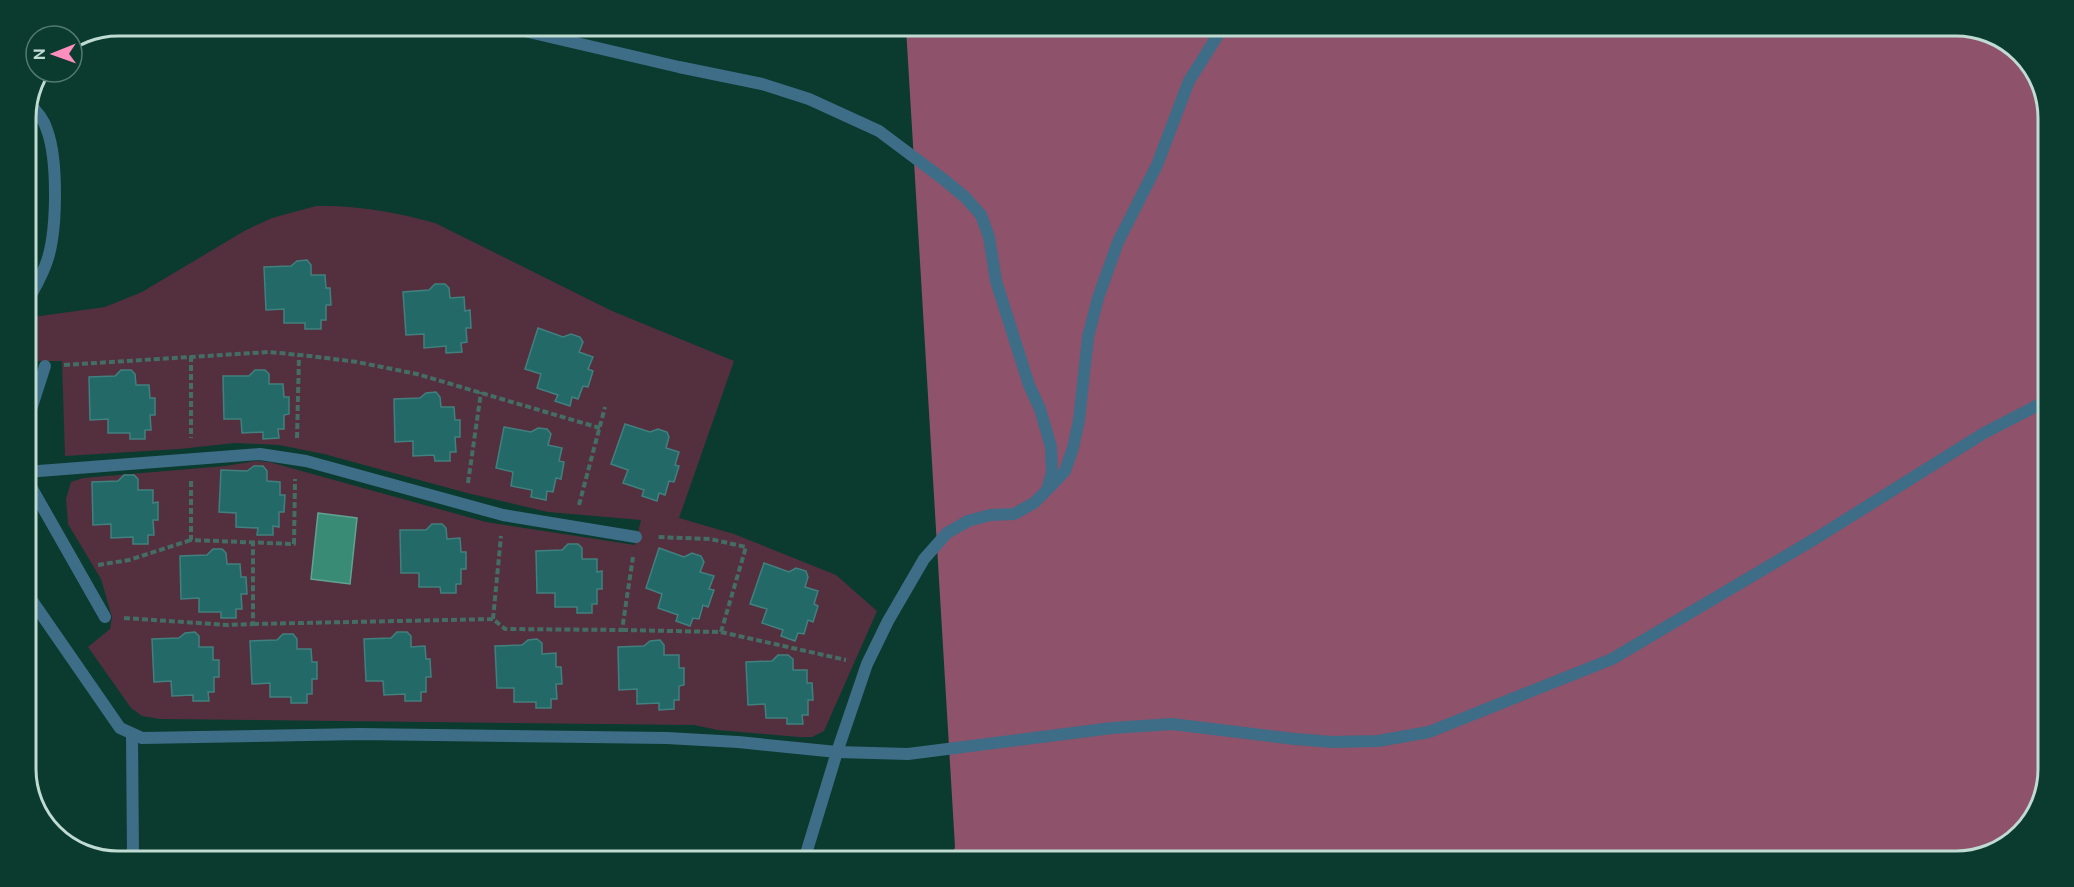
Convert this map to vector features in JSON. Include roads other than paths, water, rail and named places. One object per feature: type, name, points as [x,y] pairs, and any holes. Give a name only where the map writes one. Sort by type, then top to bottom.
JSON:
[{"type":"street","points":[[546,36],[762,84],[808,99],[879,131],[965,197],[981,215],[989,237],[996,281],[1051,447],[1052,472],[1047,490]]},
{"type":"street","points":[[807,851],[867,664],[888,621],[924,560],[947,533],[968,521],[990,515],[1014,513],[1034,503],[1065,471],[1079,420],[1088,338],[1098,298],[1118,242],[1157,165],[1189,81],[1217,36]]},
{"type":"street","points":[[36,110],[47,129],[53,155],[54,193],[53,226],[48,258],[36,286]]},
{"type":"street","points":[[36,394],[45,366]]},
{"type":"street","points":[[36,606],[120,728],[142,738],[360,734],[667,738],[738,742],[837,752],[908,754],[1112,728],[1172,724],[1285,738],[1378,741],[1429,732],[1612,659],[1818,537],[1984,433],[2038,405]]},
{"type":"street","points":[[36,471],[261,454],[344,470],[503,515],[636,537]]},
{"type":"street","points":[[36,496],[105,617]]},
{"type":"street","points":[[132,735],[133,851]]}]
